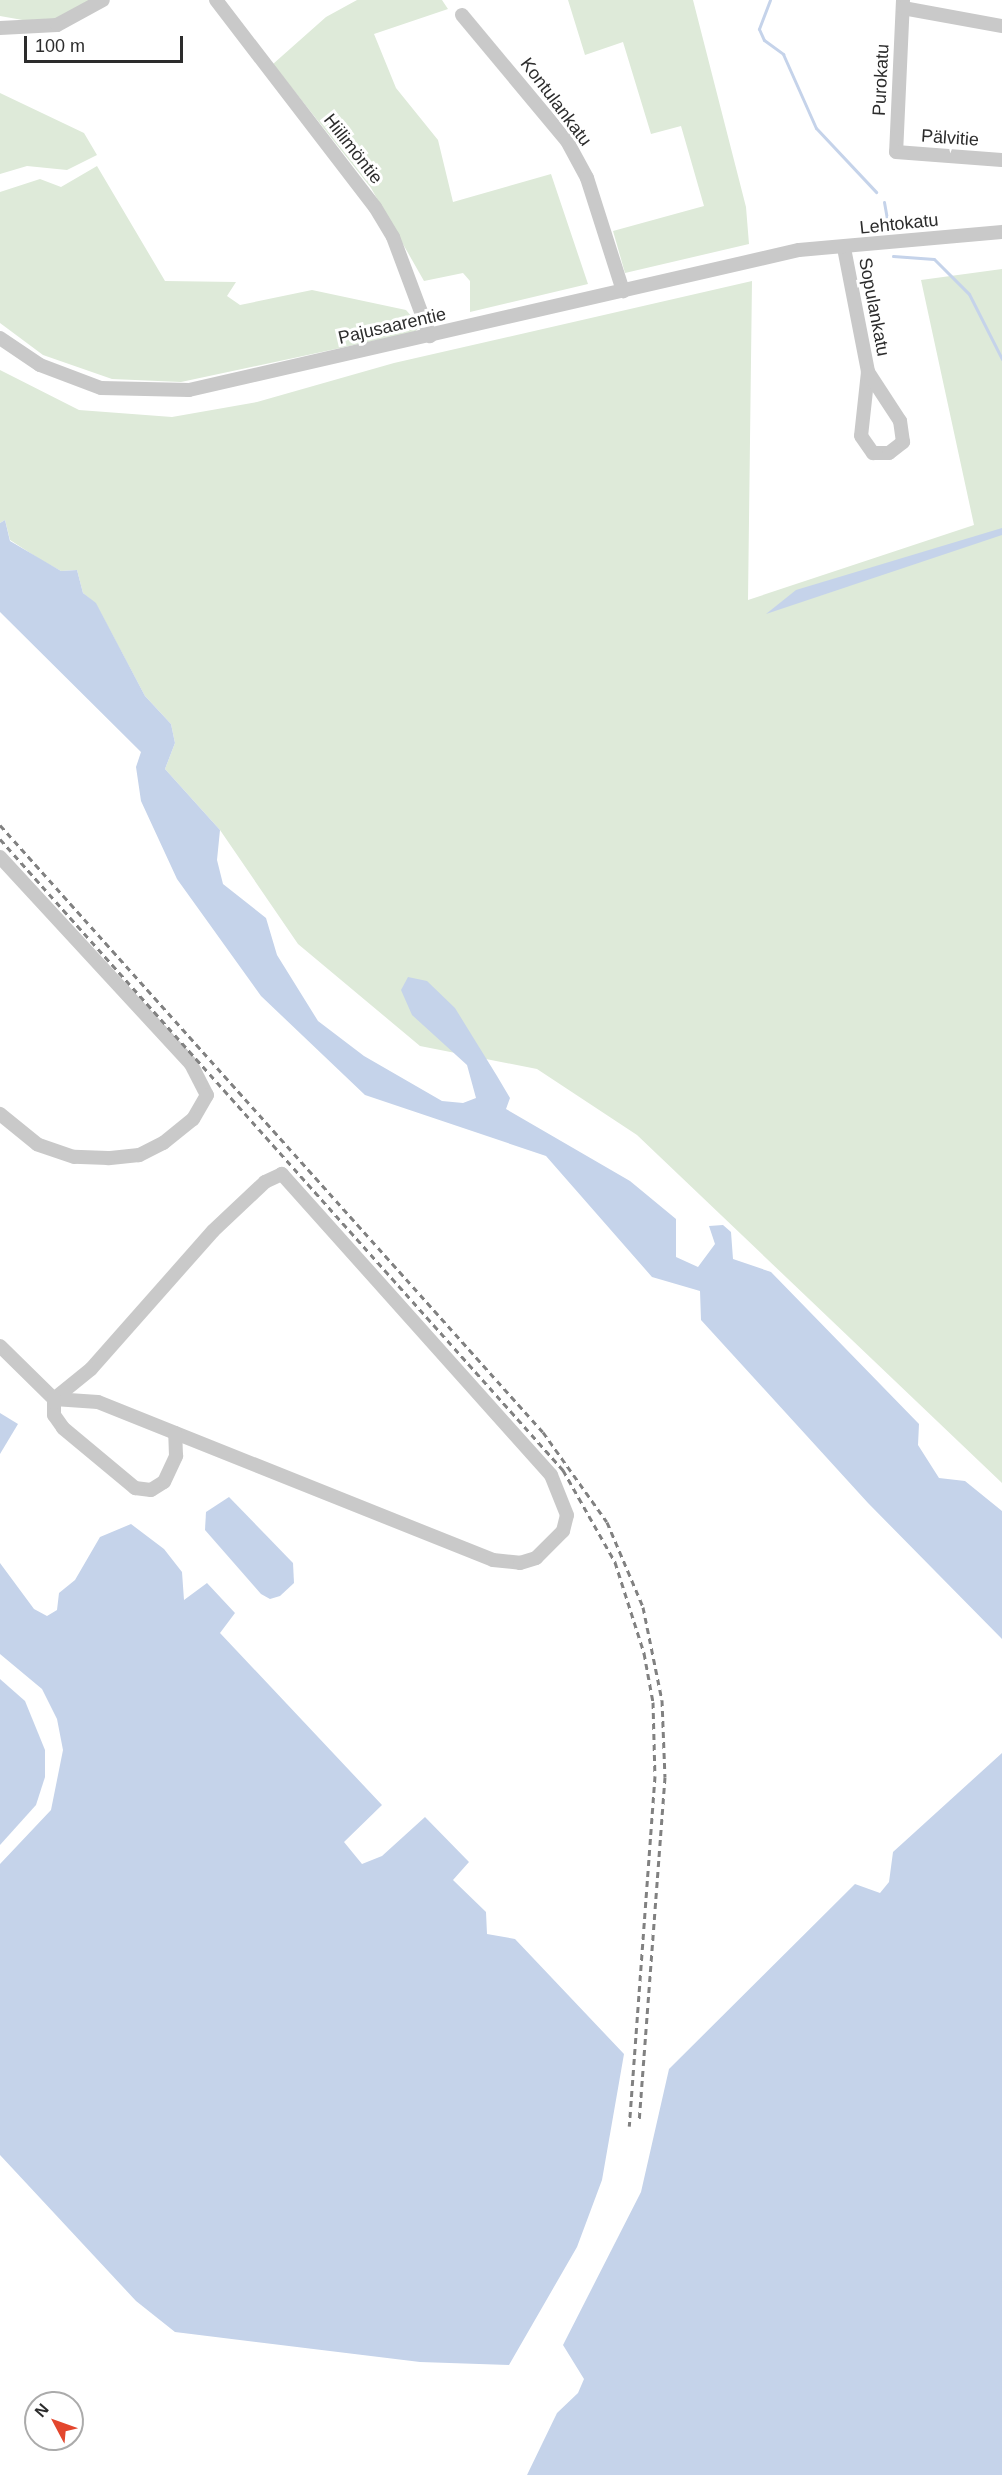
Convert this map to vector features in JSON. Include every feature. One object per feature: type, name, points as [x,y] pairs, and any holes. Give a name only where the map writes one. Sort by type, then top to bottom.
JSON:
[{"type":"street","points":[[0,28],[57,25],[103,0]]},
{"type":"street","name":"Hiilimöntie","points":[[216,0],[375,207],[393,237],[430,336]]},
{"type":"street","name":"Purokatu","points":[[896,152],[903,4],[1002,26]]},
{"type":"street","name":"Kontulankatu","points":[[462,15],[567,141],[587,178],[622,291]]},
{"type":"street","name":"Pälvitie","points":[[896,152],[1002,160]]},
{"type":"street","name":"Lehtokatu","points":[[799,250],[844,248],[1002,232]]},
{"type":"street","name":"Sopulankatu","points":[[844,248],[868,372],[861,436],[873,453],[889,453],[903,442],[900,421],[868,372]]},
{"type":"street","name":"Pajusaarentie","points":[[0,338],[69,379],[143,392],[237,381],[799,250]]},
{"type":"street","points":[[0,857],[191,1064],[207,1095],[193,1119],[163,1143],[118,1157],[74,1157],[37,1144],[0,1114]]},
{"type":"street","points":[[0,1346],[54,1399],[98,1402],[493,1560],[520,1563],[536,1558],[563,1531],[565,1505],[551,1475],[282,1174],[265,1182],[213,1231],[92,1369],[54,1399]]},
{"type":"street","points":[[54,1399],[54,1415],[63,1428],[135,1488],[151,1490],[164,1482],[176,1456],[176,1433]]},
{"type":"green space","points":[[0,0],[93,0],[60,18],[34,22],[0,16]]},
{"type":"green space","points":[[357,0],[442,0],[448,9],[374,34],[396,88],[438,140],[453,202],[551,174],[588,284],[470,312],[470,281],[463,273],[424,281],[371,188],[273,64],[326,17]]},
{"type":"green space","points":[[568,0],[693,0],[746,207],[749,244],[625,273],[613,231],[704,206],[681,126],[651,134],[623,42],[585,55]]},
{"type":"green space","points":[[0,93],[84,133],[97,155],[67,170],[27,166],[0,174]]},
{"type":"green space","points":[[97,166],[165,281],[236,282],[227,296],[240,305],[312,290],[406,310],[420,326],[415,332],[181,382],[112,379],[43,355],[0,323],[0,192],[40,179],[61,187]]},
{"type":"green space","points":[[1002,269],[1002,1483],[637,1135],[537,1069],[420,1046],[298,944],[220,830],[165,769],[175,743],[171,724],[145,696],[96,604],[83,593],[77,570],[61,571],[41,560],[10,540],[5,520],[0,523],[0,370],[79,410],[172,417],[257,402],[394,363],[752,281],[748,600],[974,525],[921,280]]},
{"type":"water","points":[[5,520],[10,541],[61,571],[77,570],[83,593],[96,603],[145,696],[171,724],[175,743],[165,769],[220,830],[217,860],[223,884],[266,918],[277,955],[318,1021],[364,1056],[442,1101],[463,1103],[476,1098],[467,1065],[412,1015],[401,990],[408,977],[427,981],[455,1008],[497,1076],[510,1098],[506,1109],[630,1181],[676,1219],[676,1257],[698,1267],[715,1244],[709,1226],[723,1225],[731,1232],[733,1259],[771,1272],[919,1424],[918,1445],[939,1478],[965,1481],[1002,1511],[1002,1639],[868,1503],[701,1320],[700,1291],[652,1277],[546,1156],[365,1095],[261,996],[177,879],[141,801],[136,767],[141,752],[0,612],[0,523]]},
{"type":"water","points":[[1002,528],[1002,535],[766,614],[796,590]]},
{"type":"water","points":[[0,1413],[18,1424],[0,1454]]},
{"type":"water","points":[[229,1497],[293,1563],[294,1583],[280,1596],[270,1599],[261,1594],[205,1530],[206,1512]]},
{"type":"water","points":[[131,1524],[164,1549],[182,1572],[184,1600],[207,1583],[235,1613],[220,1633],[382,1805],[344,1842],[362,1864],[382,1856],[425,1817],[469,1862],[453,1880],[486,1912],[487,1934],[515,1939],[624,2054],[602,2180],[577,2247],[509,2365],[420,2362],[175,2332],[136,2301],[0,2155],[0,1864],[51,1810],[63,1750],[57,1719],[42,1689],[0,1654],[0,1563],[34,1609],[47,1616],[57,1610],[59,1593],[75,1580],[100,1537]]},
{"type":"water","points":[[0,1679],[25,1701],[45,1750],[45,1777],[36,1805],[0,1845]]},
{"type":"water","points":[[1002,1753],[1002,2475],[527,2475],[557,2413],[578,2393],[584,2379],[563,2345],[641,2192],[669,2069],[855,1884],[880,1893],[889,1882],[893,1852]]},
{"type":"waterway","points":[[770,0],[759,29],[764,40],[783,54],[816,128],[876,192]]},
{"type":"waterway","points":[[884,202],[889,230]]},
{"type":"waterway","points":[[893,256],[934,259],[969,294],[1002,359]]},
{"type":"railway","points":[[0,825],[543,1432],[607,1522],[643,1607],[662,1700],[665,1777],[639,2122]]},
{"type":"railway","points":[[0,839],[563,1470],[615,1562],[644,1653],[653,1702],[655,1776],[629,2126]]}]
